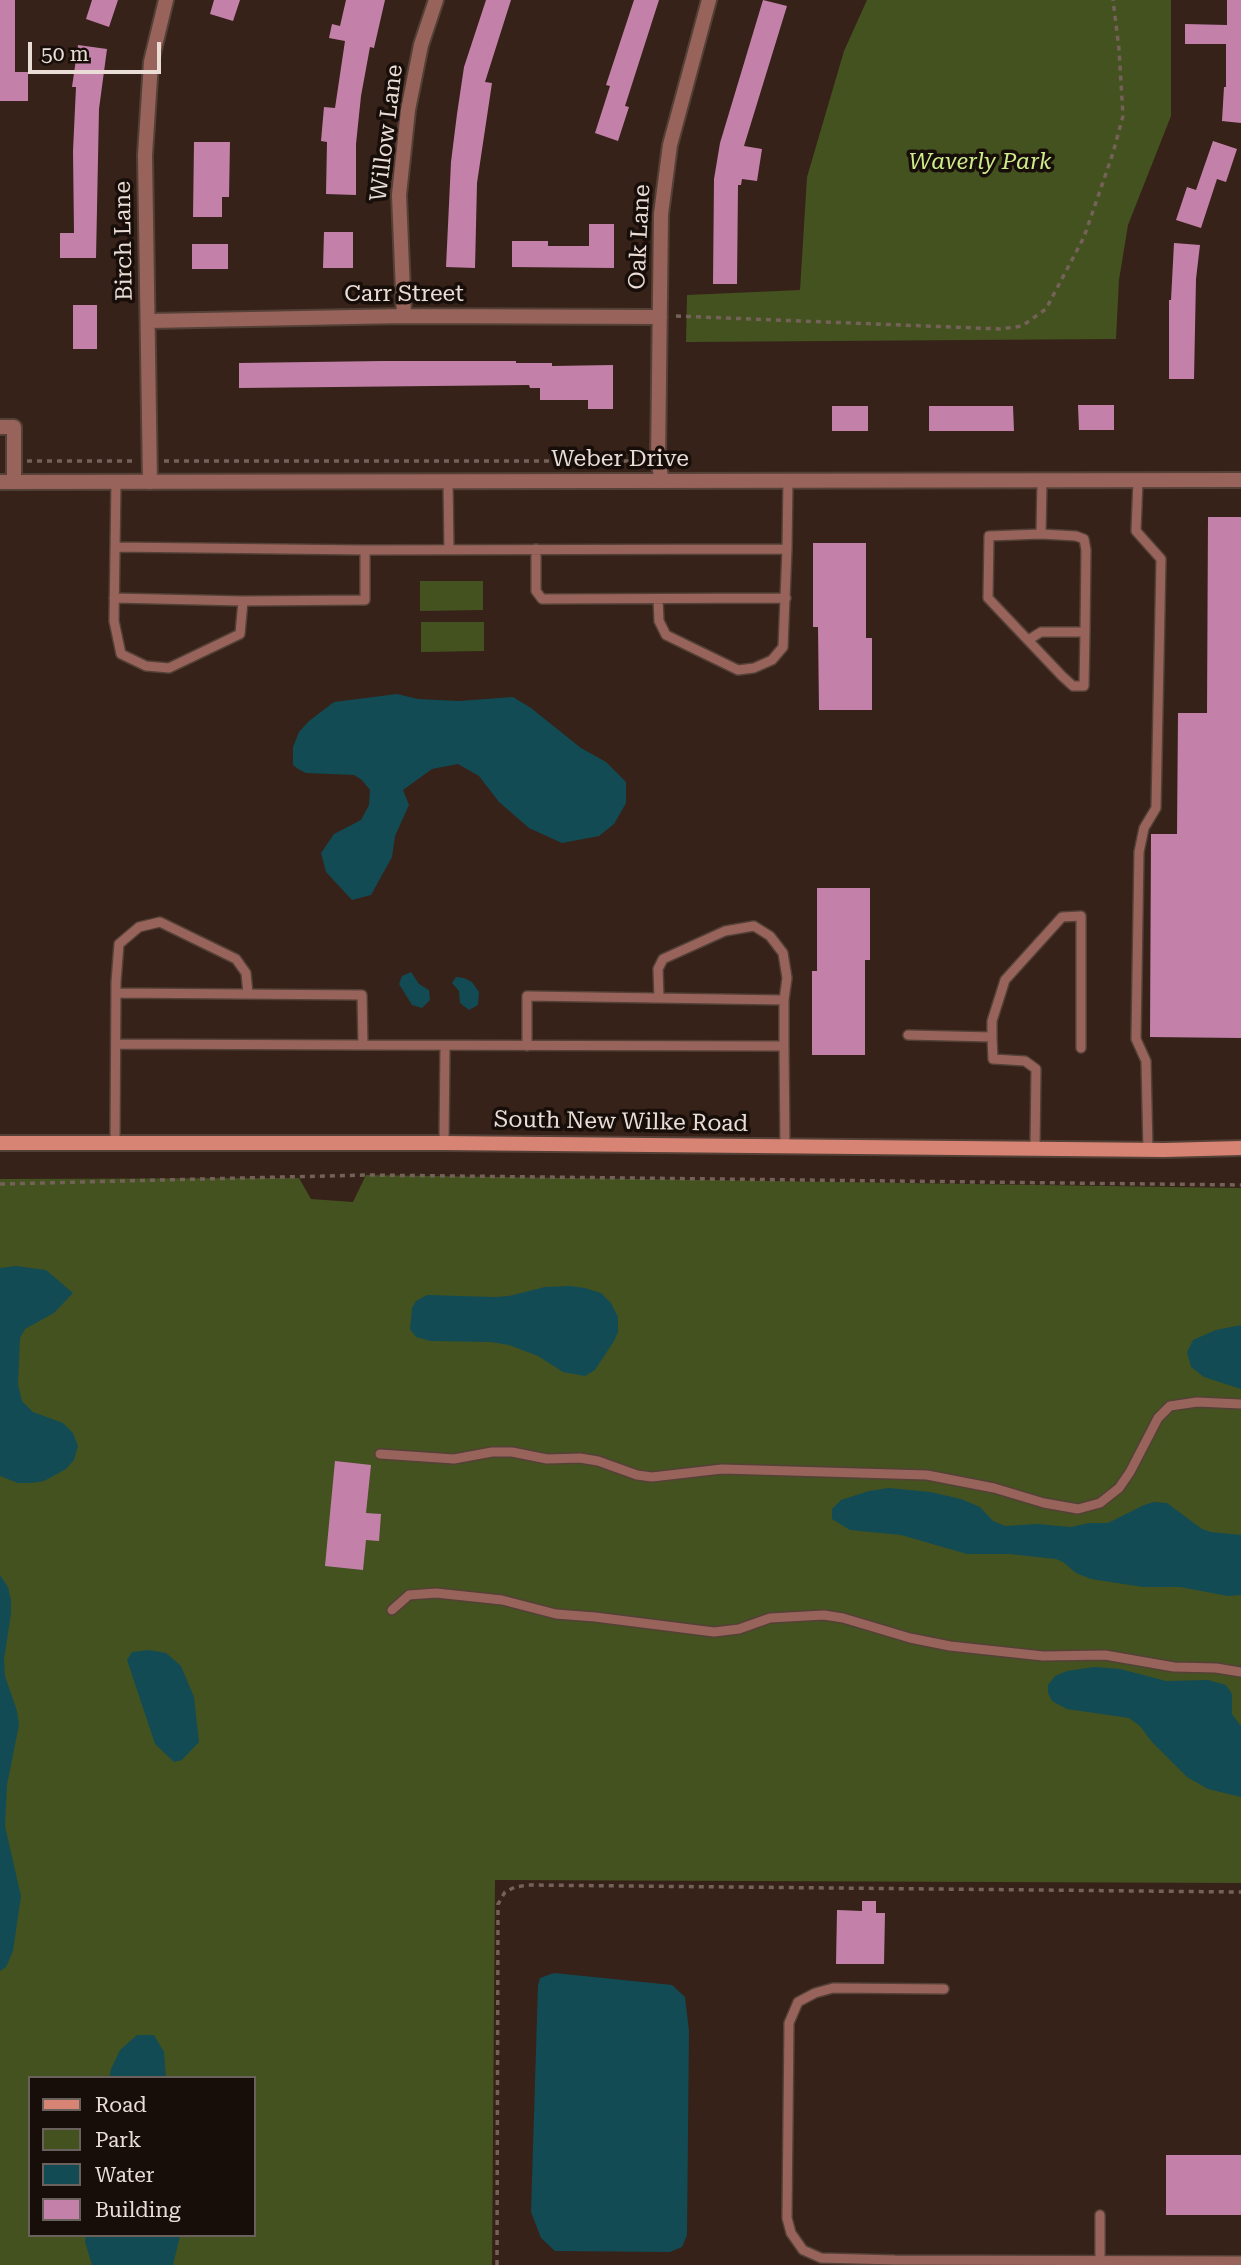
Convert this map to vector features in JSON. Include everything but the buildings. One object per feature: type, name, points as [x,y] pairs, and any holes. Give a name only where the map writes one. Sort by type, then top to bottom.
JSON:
[{"type":"main road","name":"South New Wilke Road","points":[[0,1143],[444,1143],[1241,1149]]},
{"type":"street","name":"Birch Lane","points":[[150,482],[145,155],[151,62],[166,0]]},
{"type":"street","name":"Willow Lane","points":[[404,316],[399,194],[408,110],[421,45],[436,0]]},
{"type":"street","name":"Oak Lane","points":[[662,481],[659,461],[661,214],[670,145],[709,0]]},
{"type":"street","name":"Carr Street","points":[[149,321],[404,316],[660,317]]},
{"type":"street","points":[[0,427],[14,427],[14,461],[7,482]]},
{"type":"street","name":"Weber Drive","points":[[7,482],[1241,480]]},
{"type":"lane","points":[[658,598],[659,621],[666,635],[738,670],[754,668],[772,660],[783,647],[788,481]]},
{"type":"lane","points":[[1041,534],[1042,481]]},
{"type":"lane","points":[[1138,481],[1136,531],[1161,559],[1156,808],[1144,828],[1139,852],[1136,1039],[1146,1061],[1148,1150]]},
{"type":"lane","points":[[116,482],[114,621],[121,654],[146,666],[169,668],[240,634],[243,601]]},
{"type":"lane","points":[[448,482],[449,550]]},
{"type":"lane","points":[[1041,534],[1084,539],[1085,632],[1084,686],[1073,686],[988,598],[989,536],[1041,534]]},
{"type":"lane","points":[[115,547],[365,550],[787,549]]},
{"type":"lane","points":[[536,549],[536,591],[542,599],[786,598]]},
{"type":"lane","points":[[114,598],[365,600],[365,550]]},
{"type":"lane","points":[[1028,640],[1041,632],[1085,632]]},
{"type":"lane","points":[[1035,1149],[1036,1069],[1025,1061],[993,1059],[992,1021],[1005,980],[1062,917],[1081,916],[1082,1048]]},
{"type":"lane","points":[[115,1142],[119,944],[139,927],[160,922],[236,958],[246,973],[247,994]]},
{"type":"lane","points":[[659,998],[659,969],[663,959],[725,931],[754,926],[770,936],[783,953],[787,978],[783,1046],[785,1146]]},
{"type":"lane","points":[[116,993],[362,995],[363,1045]]},
{"type":"lane","points":[[527,1046],[527,996],[784,1000]]},
{"type":"lane","points":[[908,1035],[992,1037]]},
{"type":"lane","points":[[116,1044],[783,1046]]},
{"type":"lane","points":[[444,1143],[445,1046]]},
{"type":"lane","points":[[380,1454],[454,1459],[492,1452],[512,1452],[547,1459],[580,1458],[597,1461],[637,1475],[652,1477],[722,1469],[927,1475],[1078,1509],[1100,1503],[1123,1483],[1158,1418],[1167,1408],[1180,1403],[1227,1399],[1241,1404]]},
{"type":"lane","points":[[392,1609],[404,1597],[414,1594],[451,1600],[502,1600],[556,1614],[714,1632],[739,1629],[761,1619],[779,1616],[832,1616],[950,1646],[1036,1656],[1105,1655],[1174,1667],[1209,1667],[1241,1672]]},
{"type":"lane","points":[[944,1989],[833,1988],[798,2002],[789,2023],[787,2218],[791,2233],[803,2250],[821,2258],[1241,2261]]},
{"type":"lane","points":[[1100,2215],[1100,2260]]},
{"type":"path","points":[[660,317],[1001,329],[1022,326],[1046,309],[1084,237],[1113,153],[1123,116],[1113,0]]},
{"type":"path","points":[[14,461],[659,461]]},
{"type":"path","points":[[0,1184],[366,1175],[1241,1185]]},
{"type":"path","points":[[497,2265],[498,1904],[505,1892],[528,1885],[1241,1892]]},
{"type":"green space","name":"Waverly Park","points":[[867,0],[1171,0],[1171,116],[1128,225],[1119,280],[1116,339],[686,342],[687,295],[800,290],[807,177],[844,51]]},
{"type":"green space","points":[[420,581],[483,581],[483,610],[420,611]]},
{"type":"green space","points":[[421,622],[484,622],[484,651],[421,652]]},
{"type":"green space","points":[[366,1175],[1241,1188],[1241,1883],[495,1880],[492,2265],[0,2265],[0,1179],[299,1178],[311,1199],[353,1202]]},
{"type":"water","points":[[397,694],[418,699],[459,701],[513,697],[581,748],[606,762],[626,782],[626,803],[614,824],[599,836],[562,843],[529,828],[499,802],[479,776],[458,764],[432,769],[403,790],[409,805],[395,836],[392,857],[371,895],[352,900],[326,872],[321,853],[334,834],[361,820],[369,805],[370,790],[354,775],[306,773],[298,769],[293,765],[293,747],[299,732],[309,721],[334,702]]},
{"type":"water","points":[[411,972],[419,984],[429,990],[430,1000],[422,1008],[412,1005],[399,984],[402,976]]},
{"type":"water","points":[[456,977],[472,982],[479,992],[478,1005],[469,1010],[460,1003],[459,991],[452,983]]},
{"type":"water","points":[[16,1266],[46,1270],[73,1293],[54,1313],[25,1329],[20,1338],[18,1384],[22,1401],[33,1412],[63,1423],[73,1433],[78,1446],[74,1460],[66,1469],[44,1481],[31,1483],[18,1483],[0,1476],[0,1268]]},
{"type":"water","points":[[570,1286],[601,1293],[611,1303],[618,1317],[618,1332],[614,1341],[595,1370],[585,1376],[563,1372],[538,1356],[509,1345],[430,1341],[416,1337],[410,1329],[412,1308],[416,1301],[427,1295],[495,1297],[545,1287]]},
{"type":"water","points":[[1241,1325],[1241,1389],[1204,1377],[1191,1367],[1187,1352],[1193,1340],[1216,1330]]},
{"type":"water","points":[[889,1488],[930,1492],[961,1499],[980,1507],[993,1521],[1005,1526],[1037,1524],[1071,1527],[1108,1523],[1144,1505],[1154,1502],[1167,1503],[1202,1529],[1241,1535],[1241,1595],[1228,1596],[1180,1587],[1143,1587],[1091,1579],[1076,1573],[1056,1559],[1009,1554],[967,1554],[901,1535],[850,1530],[832,1519],[832,1509],[841,1500]]},
{"type":"water","points":[[0,1575],[8,1587],[11,1600],[4,1660],[5,1676],[19,1725],[7,1785],[5,1826],[21,1896],[13,1951],[6,1967],[0,1971]]},
{"type":"water","points":[[149,1650],[166,1653],[181,1666],[194,1697],[199,1742],[182,1760],[174,1762],[155,1744],[127,1660],[132,1652]]},
{"type":"water","points":[[1094,1667],[1120,1669],[1166,1681],[1208,1680],[1226,1685],[1232,1694],[1232,1714],[1241,1726],[1241,1797],[1208,1789],[1187,1777],[1140,1726],[1129,1718],[1067,1709],[1052,1701],[1048,1685],[1055,1676],[1067,1671]]},
{"type":"water","points":[[554,1973],[672,1985],[685,1997],[689,2031],[687,2235],[682,2247],[670,2252],[555,2251],[541,2238],[531,2212],[538,1985],[540,1978]]},
{"type":"water","points":[[137,2035],[154,2035],[164,2052],[166,2076],[109,2076],[120,2050]]},
{"type":"water","points":[[86,2237],[180,2237],[173,2265],[92,2265]]}]
